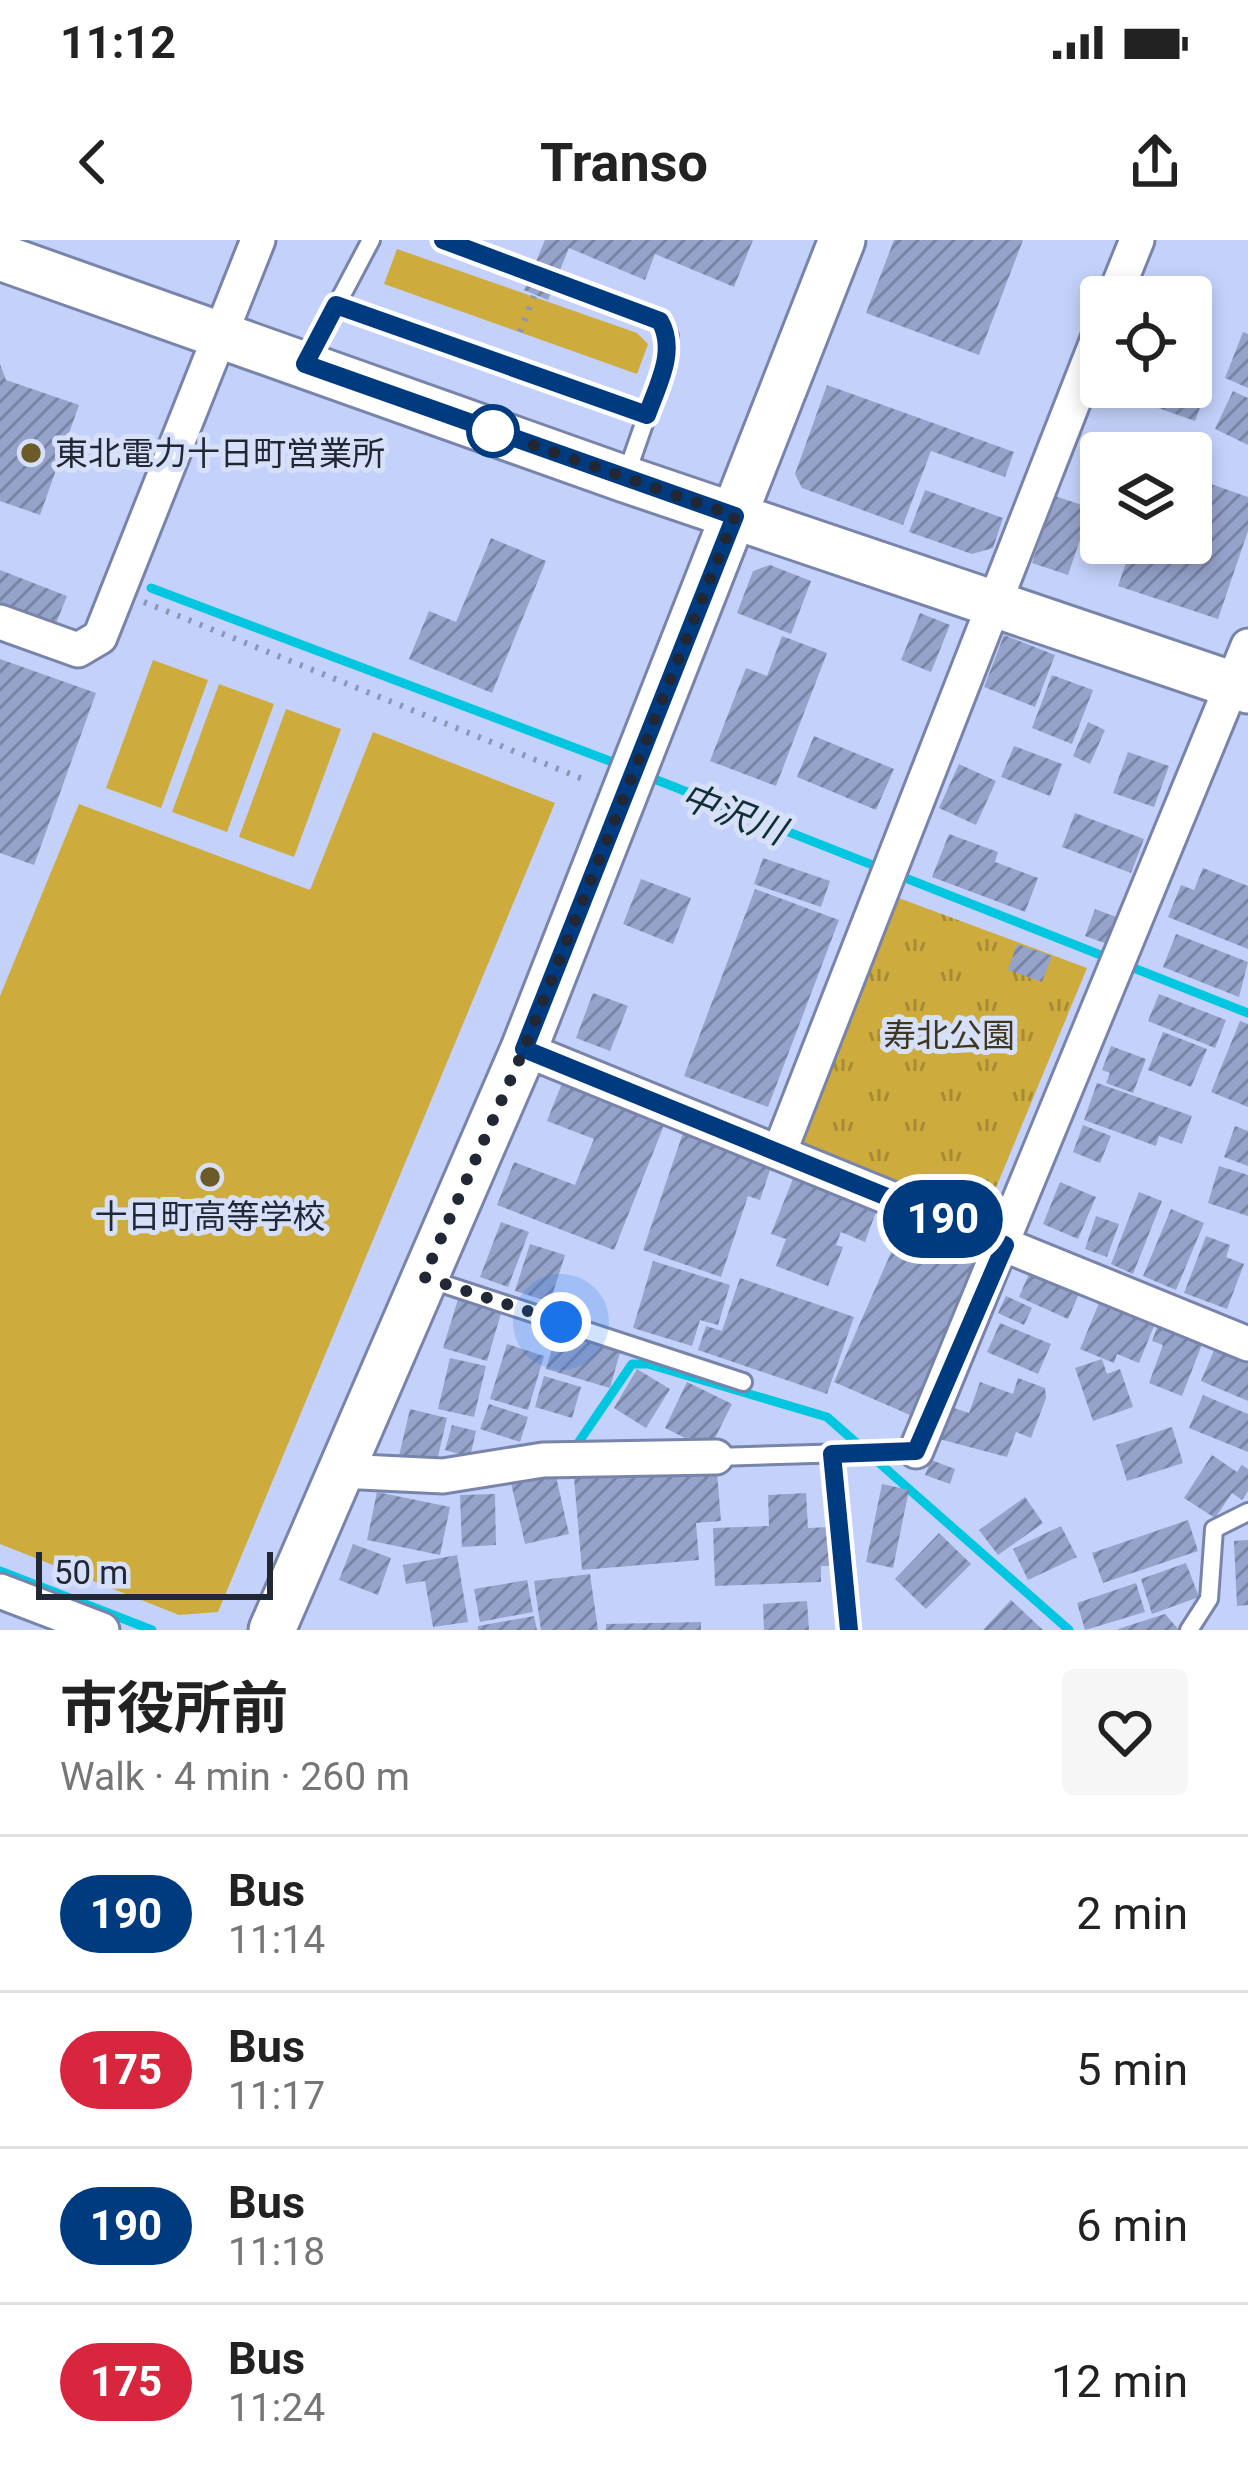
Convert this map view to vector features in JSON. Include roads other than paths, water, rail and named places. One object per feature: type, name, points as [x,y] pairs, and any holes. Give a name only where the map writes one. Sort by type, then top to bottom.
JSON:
[{"type":"street","points":[[0,622],[78,650],[100,638],[258,240]]},
{"type":"street","points":[[272,1630],[524,1049],[842,240]]},
{"type":"street","points":[[1122,276],[1137,240]]},
{"type":"street","points":[[0,257],[735,516],[995,601],[1243,674],[916,1451]]},
{"type":"street","points":[[779,1153],[1080,384]]},
{"type":"street","points":[[524,1049],[1248,1344]]},
{"type":"street","points":[[340,1471],[443,1476],[543,1460],[716,1457]]},
{"type":"street","points":[[0,1591],[102,1630]]},
{"type":"lane","points":[[305,364],[370,240]]},
{"type":"lane","points":[[443,240],[660,321],[669,336],[668,355],[625,479]]},
{"type":"lane","points":[[336,305],[647,415]]},
{"type":"lane","points":[[424,1277],[743,1382]]},
{"type":"lane","points":[[716,1457],[916,1451]]},
{"type":"lane","points":[[832,1454],[849,1630]]},
{"type":"lane","points":[[1189,1630],[1210,1599],[1214,1529],[1248,1512]]},
{"type":"waterway","name":"中沢川","points":[[151,588],[623,766]]},
{"type":"waterway","name":"中沢川","points":[[644,775],[1248,1013]]},
{"type":"waterway","points":[[576,1446],[632,1364],[648,1364],[827,1417],[1069,1630]]},
{"type":"waterway","points":[[0,1571],[152,1630]]},
{"type":"place","name":"東北電力十日町営業所","points":[[31,453]]},
{"type":"place","name":"十日町高等学校","points":[[210,1177]]},
{"type":"park label","name":"寿北公園","points":[[949,1035]]}]
